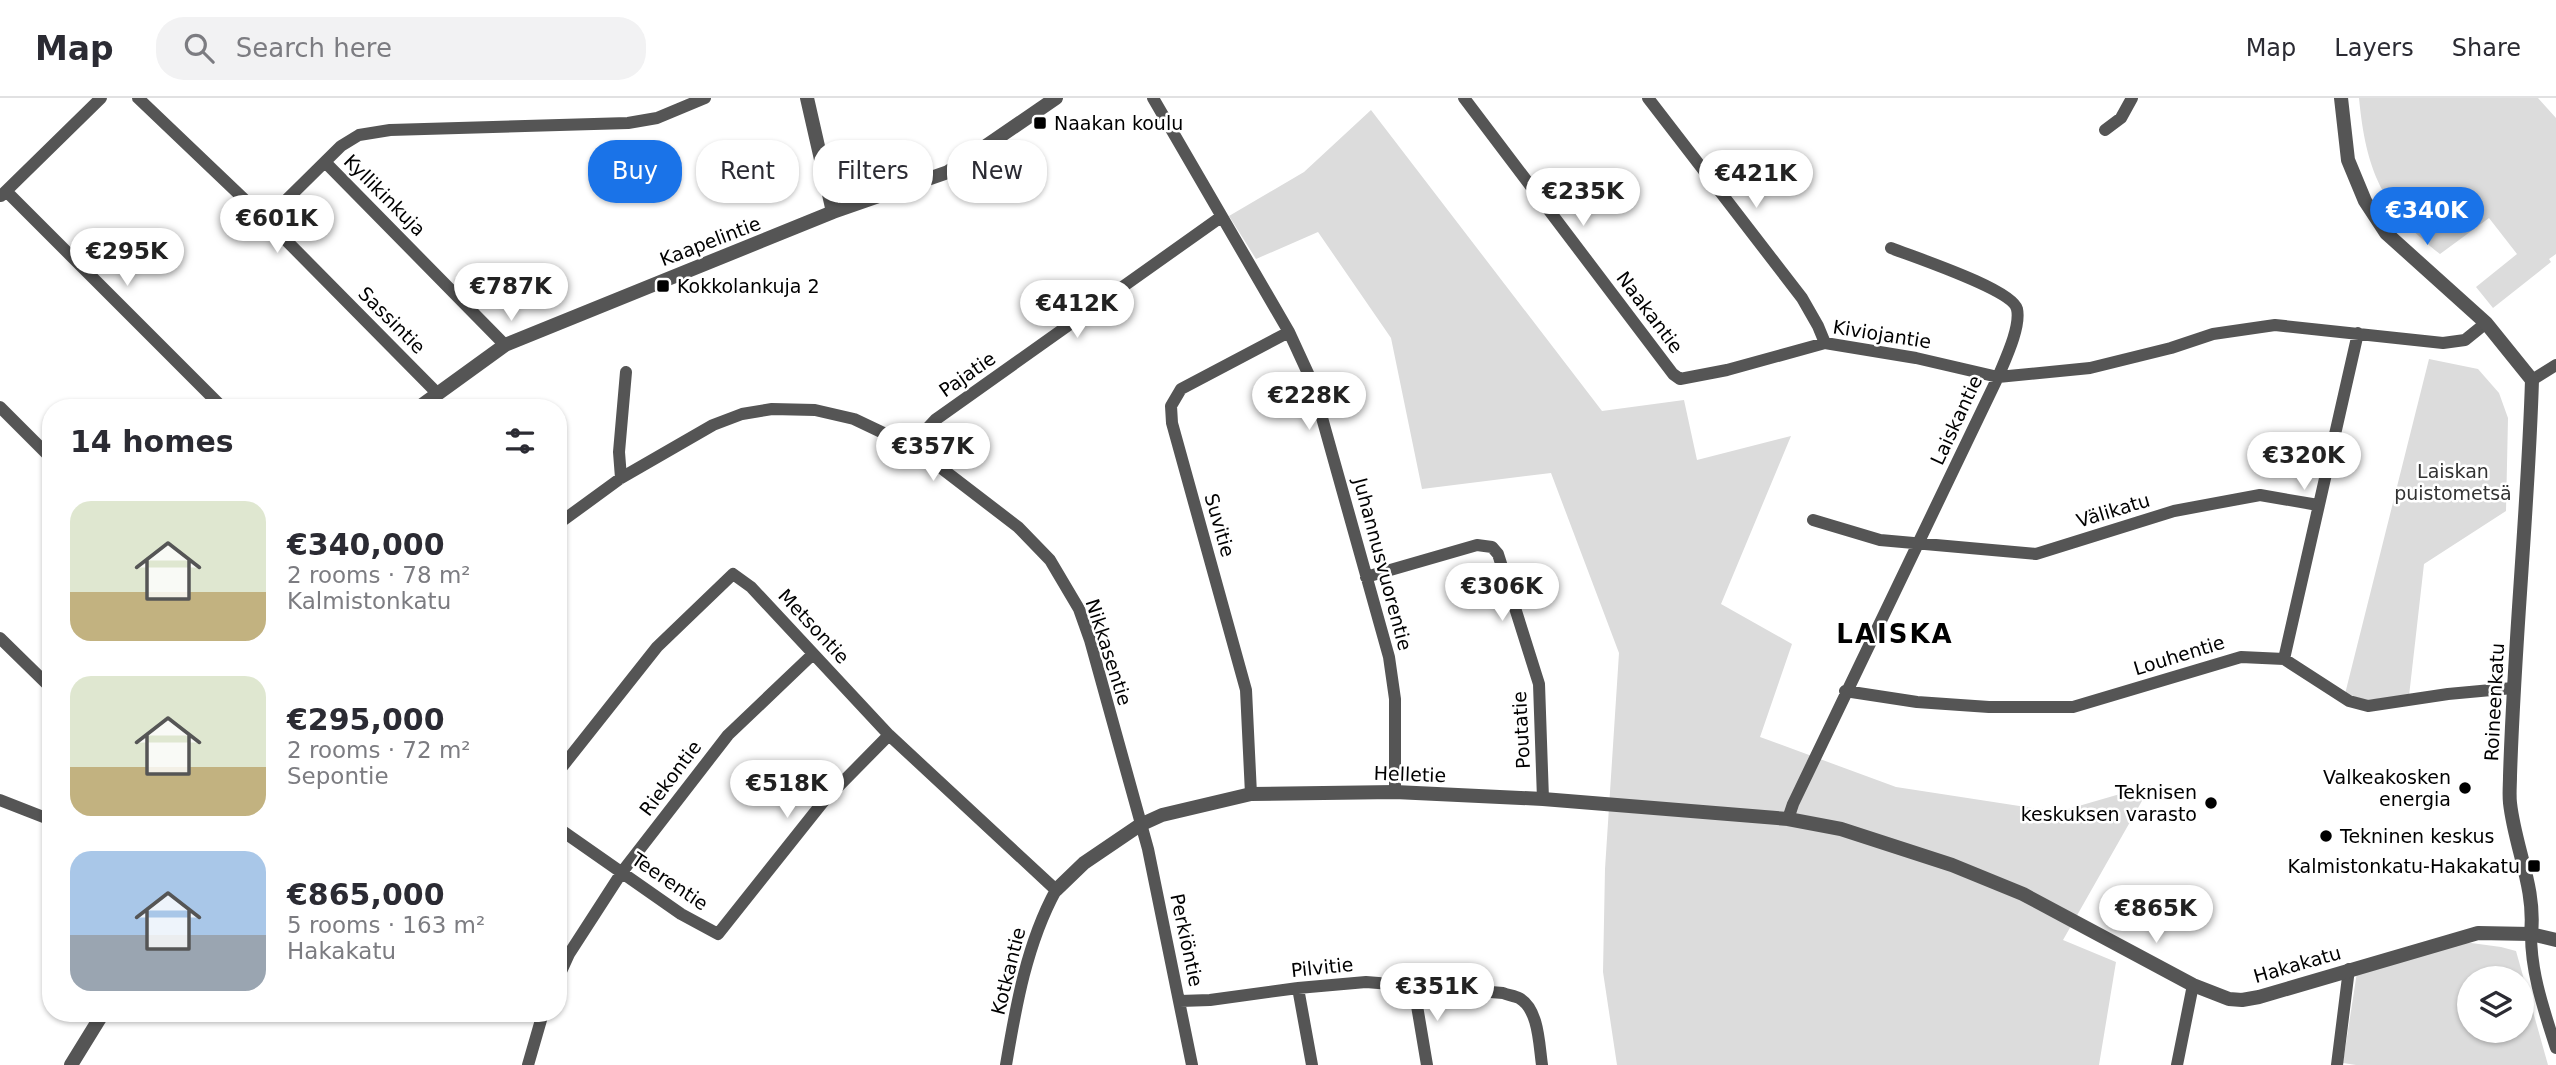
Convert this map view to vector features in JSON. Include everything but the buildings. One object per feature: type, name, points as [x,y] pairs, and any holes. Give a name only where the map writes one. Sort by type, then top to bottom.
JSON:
[{"type":"street","points":[[101,98],[3,194],[214,399]]},
{"type":"street","name":"Sassintie","points":[[138,98],[266,220],[437,393]]},
{"type":"street","points":[[266,220],[341,146],[359,135],[390,130],[628,122],[657,118],[705,98]]},
{"type":"street","points":[[807,98],[832,212]]},
{"type":"street","name":"Kaapelintie","points":[[429,399],[505,345],[832,212],[909,187],[960,166],[1056,98]]},
{"type":"street","name":"Juhannusvuorentie","points":[[1153,98],[1289,332],[1312,382],[1389,657],[1395,699],[1395,792]]},
{"type":"street","name":"Naakantie","points":[[1464,98],[1652,347],[1680,379]]},
{"type":"street","points":[[1648,98],[1802,298],[1825,343]]},
{"type":"street","points":[[2105,130],[2121,118],[2132,98]]},
{"type":"street","points":[[2341,98],[2348,160],[2365,201],[2386,233],[2486,323],[2532,380],[2556,365]]},
{"type":"street","name":"Kyllikinkuja","points":[[325,162],[505,345]]},
{"type":"street","name":"Pajatie","points":[[915,448],[922,434],[935,421],[1221,217]]},
{"type":"street","points":[[1891,248],[1991,287],[2009,297],[2017,307],[2017,320],[1998,377]]},
{"type":"street","name":"Laiskantie","points":[[1788,819],[1845,691],[1998,377],[2091,368],[2171,348],[2213,334],[2274,325],[2444,343],[2465,340],[2486,323]]},
{"type":"street","name":"Suvitie","points":[[1251,794],[1246,690],[1172,424],[1171,406],[1181,389],[1289,332]]},
{"type":"street","points":[[2358,333],[2284,659],[2349,701],[2368,706],[2513,688]]},
{"type":"street","name":"Kiviojantie","points":[[1680,379],[1727,370],[1825,343],[1916,358],[1998,377]]},
{"type":"street","points":[[621,478],[619,452],[626,372]]},
{"type":"street","name":"Roineenkatu","points":[[2532,380],[2529,484],[2513,688],[2510,804],[2531,895],[2531,954],[2536,985],[2556,1048]]},
{"type":"street","points":[[0,407],[42,448]]},
{"type":"street","name":"Nikkasentie","points":[[567,517],[621,478],[713,425],[742,414],[772,408],[815,410],[854,419],[915,448],[1018,527],[1049,560],[1079,609],[1090,640],[1140,825]]},
{"type":"street","name":"Välikatu","points":[[1813,520],[1880,540],[2036,554],[2174,511],[2259,495],[2318,505]]},
{"type":"street","name":"Poutatie","points":[[1366,577],[1477,545],[1492,547],[1498,554],[1539,684],[1543,799]]},
{"type":"street","name":"Metsontie","points":[[567,761],[657,647],[733,574],[751,587],[889,735],[1056,890]]},
{"type":"street","points":[[0,638],[42,679]]},
{"type":"street","name":"Riekontie","points":[[567,958],[622,872],[727,735],[813,654]]},
{"type":"street","name":"Louhentie","points":[[1845,691],[1941,704],[2044,709],[2073,707],[2241,657],[2284,659]]},
{"type":"street","name":"Teerentie","points":[[567,834],[681,914],[718,934],[822,802],[889,735]]},
{"type":"street","name":"Helletie","points":[[1056,890],[1104,848],[1140,825],[1163,815],[1251,794],[1395,792],[1543,799],[1788,819]]},
{"type":"street","points":[[0,800],[42,816]]},
{"type":"street","name":"Hakakatu","points":[[1788,819],[1841,829],[1990,880],[2023,894],[2193,985],[2242,1000],[2478,933],[2531,934],[2556,940]]},
{"type":"street","name":"Perkiöntie","points":[[1140,825],[1148,849],[1192,1065]]},
{"type":"street","name":"Kotkantie","points":[[1006,1065],[1032,947],[1043,914],[1056,890]]},
{"type":"street","points":[[2337,1065],[2349,969]]},
{"type":"street","name":"Pilvitie","points":[[1180,1001],[1366,982],[1414,988],[1503,993],[1521,999],[1535,1021],[1542,1065]]},
{"type":"street","points":[[2177,1065],[2193,985]]},
{"type":"street","points":[[1298,988],[1312,1065]]},
{"type":"street","points":[[1414,988],[1427,1065]]},
{"type":"street","points":[[71,1065],[97,1022]]},
{"type":"street","points":[[528,1065],[541,1022]]},
{"type":"green space","points":[[2359,98],[2538,98],[2556,118],[2556,254],[2549,259],[2551,262],[2493,308],[2476,287],[2517,254],[2489,218],[2440,254],[2420,237],[2391,204],[2380,186],[2366,147]]},
{"type":"green space","points":[[1371,110],[1602,411],[1684,400],[1697,460],[1791,436],[1721,604],[1792,644],[1760,737],[1896,787],[2058,812],[2151,785],[2063,940],[2116,962],[2099,1065],[1617,1065],[1603,972],[1605,869],[1619,653],[1551,473],[1422,489],[1391,338],[1318,232],[1256,259],[1229,216],[1304,172]]},
{"type":"green space","name":"Laiskan puistometsä","points":[[2429,359],[2478,369],[2499,393],[2508,418],[2506,511],[2424,564],[2409,696],[2366,700],[2345,694]]},
{"type":"green space","points":[[2449,940],[2516,951],[2520,966],[2457,966],[2457,1043],[2534,1043],[2534,1015],[2548,1065],[2343,1063],[2357,972]]},
{"type":"place","name":"Naakan koulu","points":[[1040,123]]},
{"type":"place","name":"Kokkolankuja 2","points":[[663,286]]},
{"type":"place","name":"Valkeakosken energia","points":[[2465,788]]},
{"type":"place","name":"Teknisen keskuksen varasto","points":[[2211,803]]},
{"type":"place","name":"Tekninen keskus","points":[[2326,836]]},
{"type":"place","name":"Kalmistonkatu-Hakakatu","points":[[2534,866]]},
{"type":"district","name":"LAISKA","points":[[1895,634]]}]
